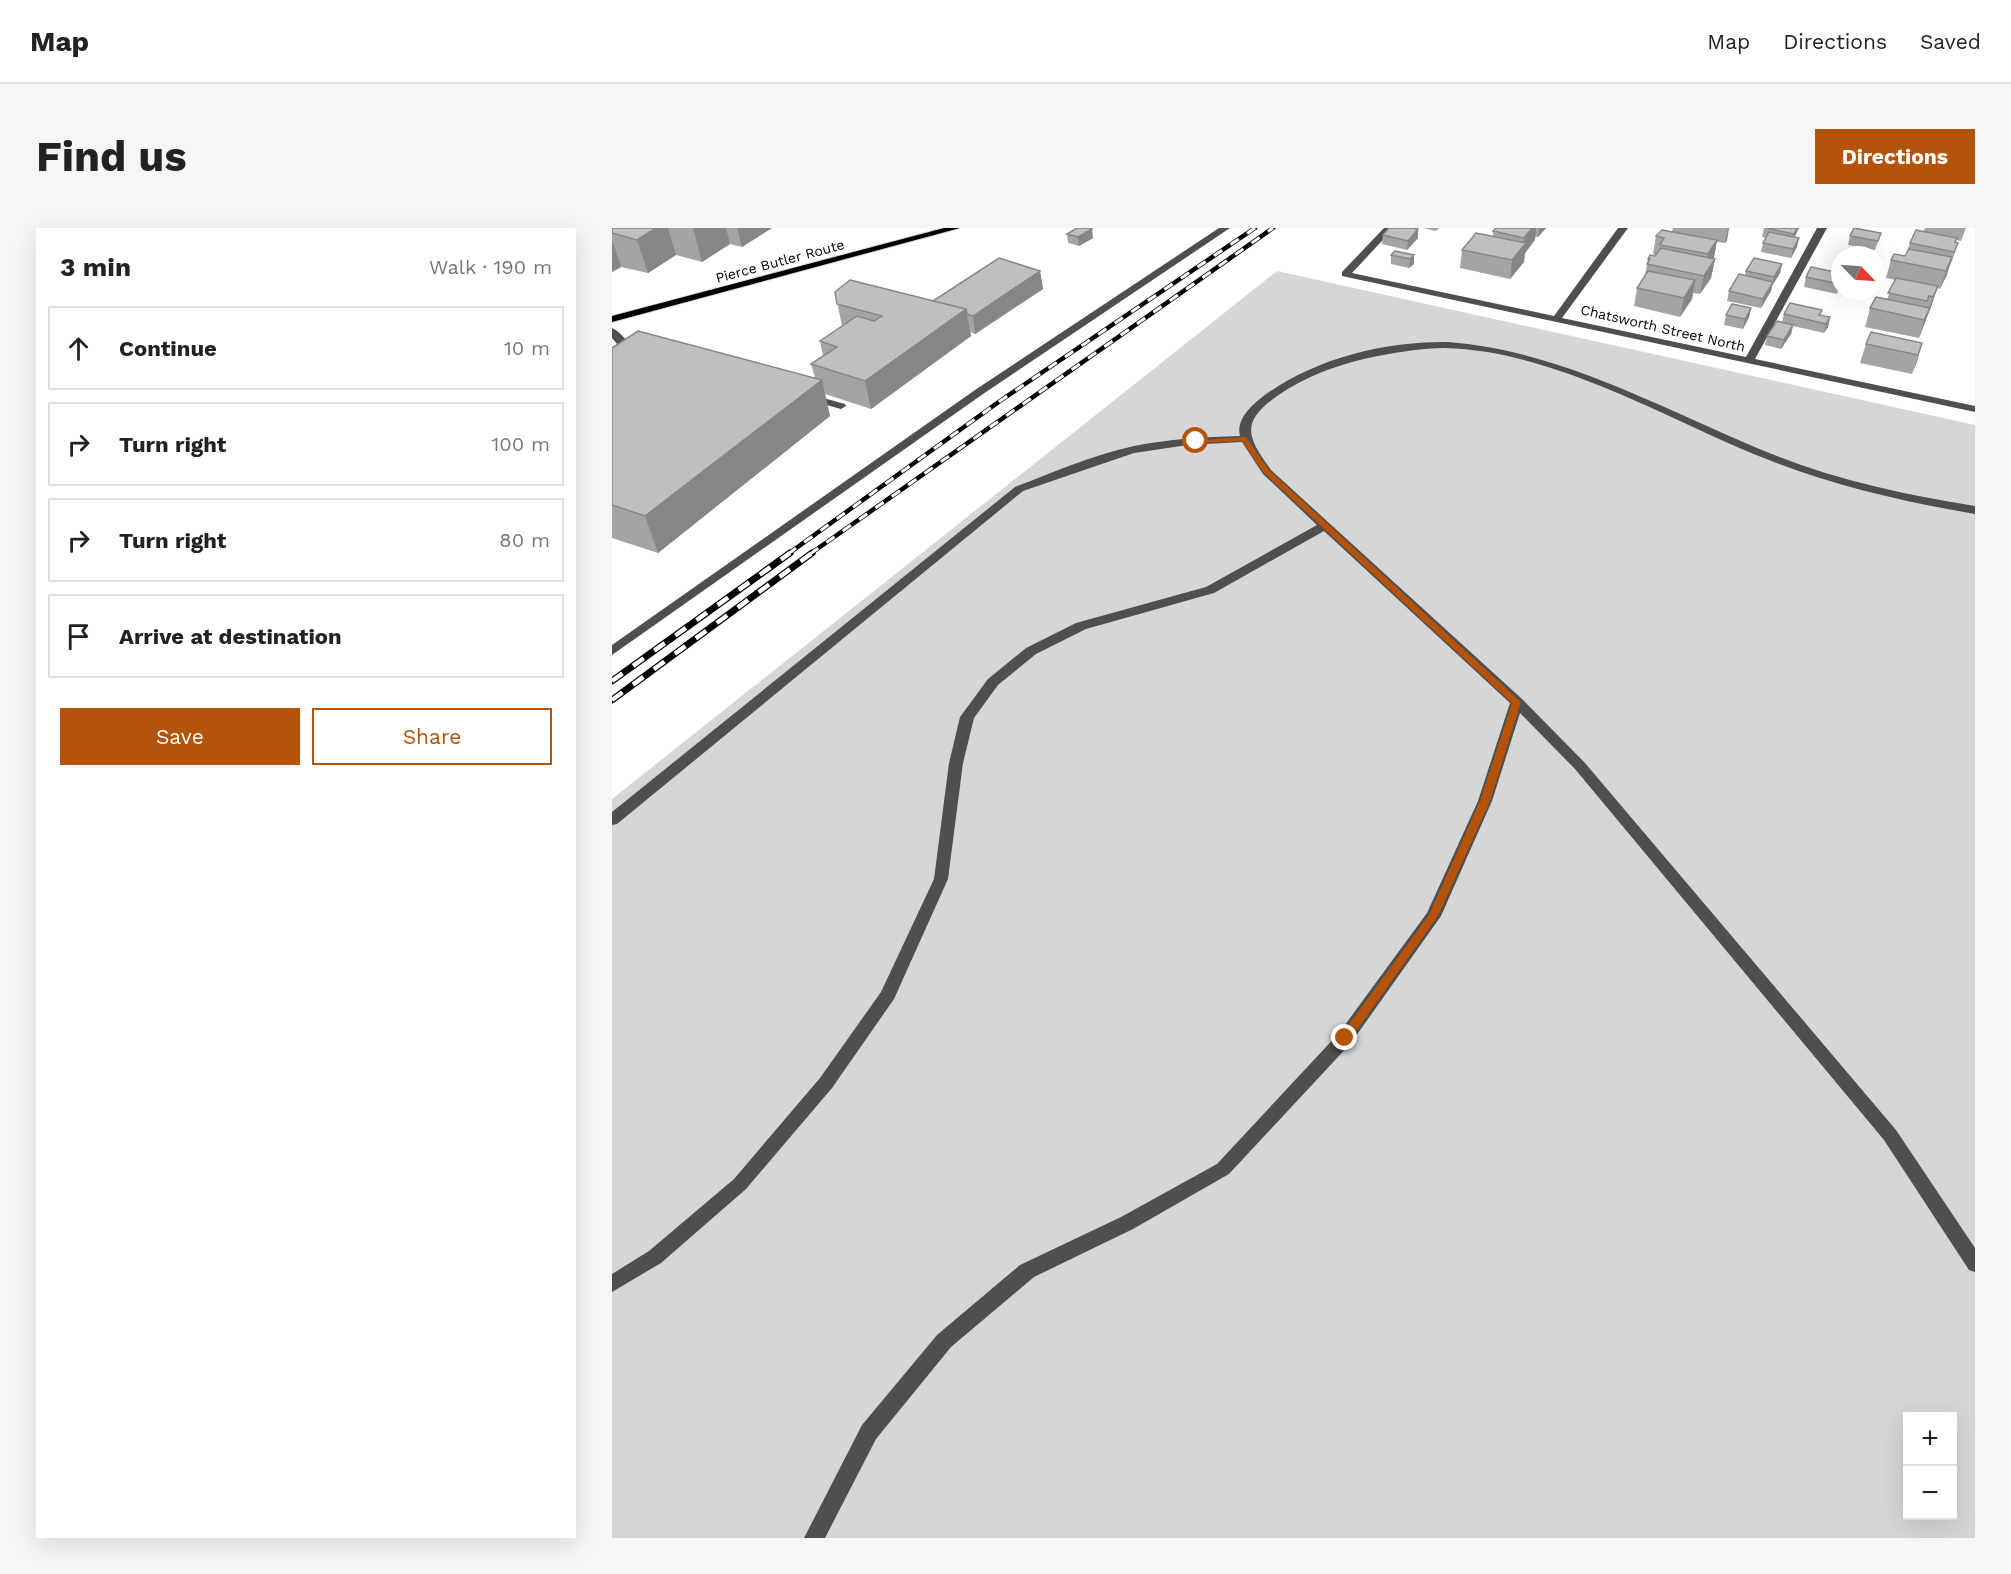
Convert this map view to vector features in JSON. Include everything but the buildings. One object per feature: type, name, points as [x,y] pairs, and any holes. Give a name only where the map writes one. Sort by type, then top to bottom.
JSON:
[{"type":"main road","name":"Pierce Butler Route","points":[[612,320],[955,228]]},
{"type":"street","points":[[612,651],[979,392],[1225,228]]},
{"type":"street","name":"Chatsworth Street North","points":[[1389,228],[1346,274],[1975,409]]},
{"type":"street","points":[[1557,318],[1623,228]]},
{"type":"street","points":[[1749,361],[1821,228]]},
{"type":"street","points":[[612,331],[626,348],[645,353]]},
{"type":"street","points":[[1975,510],[1857,485],[1776,459],[1542,364],[1495,351],[1456,345],[1415,346],[1320,368],[1288,383],[1258,405],[1245,425],[1244,439],[1267,472],[1517,702],[1580,766],[1890,1135],[1975,1264]]},
{"type":"street","points":[[795,393],[841,406]]},
{"type":"street","points":[[612,820],[1019,489],[1088,463],[1135,450],[1196,441],[1244,439]]},
{"type":"street","points":[[612,1284],[655,1257],[740,1184],[826,1083],[888,995],[941,879],[956,763],[967,717],[993,682],[1031,651],[1081,626],[1210,590],[1325,525]]},
{"type":"street","points":[[814,1538],[869,1432],[944,1341],[1027,1271],[1127,1223],[1223,1169],[1345,1038],[1433,916],[1485,801],[1517,702]]},
{"type":"shaded area","points":[[1277,271],[1975,425],[1975,1538],[612,1538],[612,799]]},
{"type":"railway","points":[[788,554],[1000,401],[1255,228]]},
{"type":"railway","points":[[810,554],[1273,228]]},
{"type":"railway","points":[[612,681],[790,553]]},
{"type":"railway","points":[[612,700],[812,553]]},
{"type":"route","points":[[1196,441],[1244,439],[1267,472],[1517,702],[1485,801],[1433,916],[1345,1038]]}]
